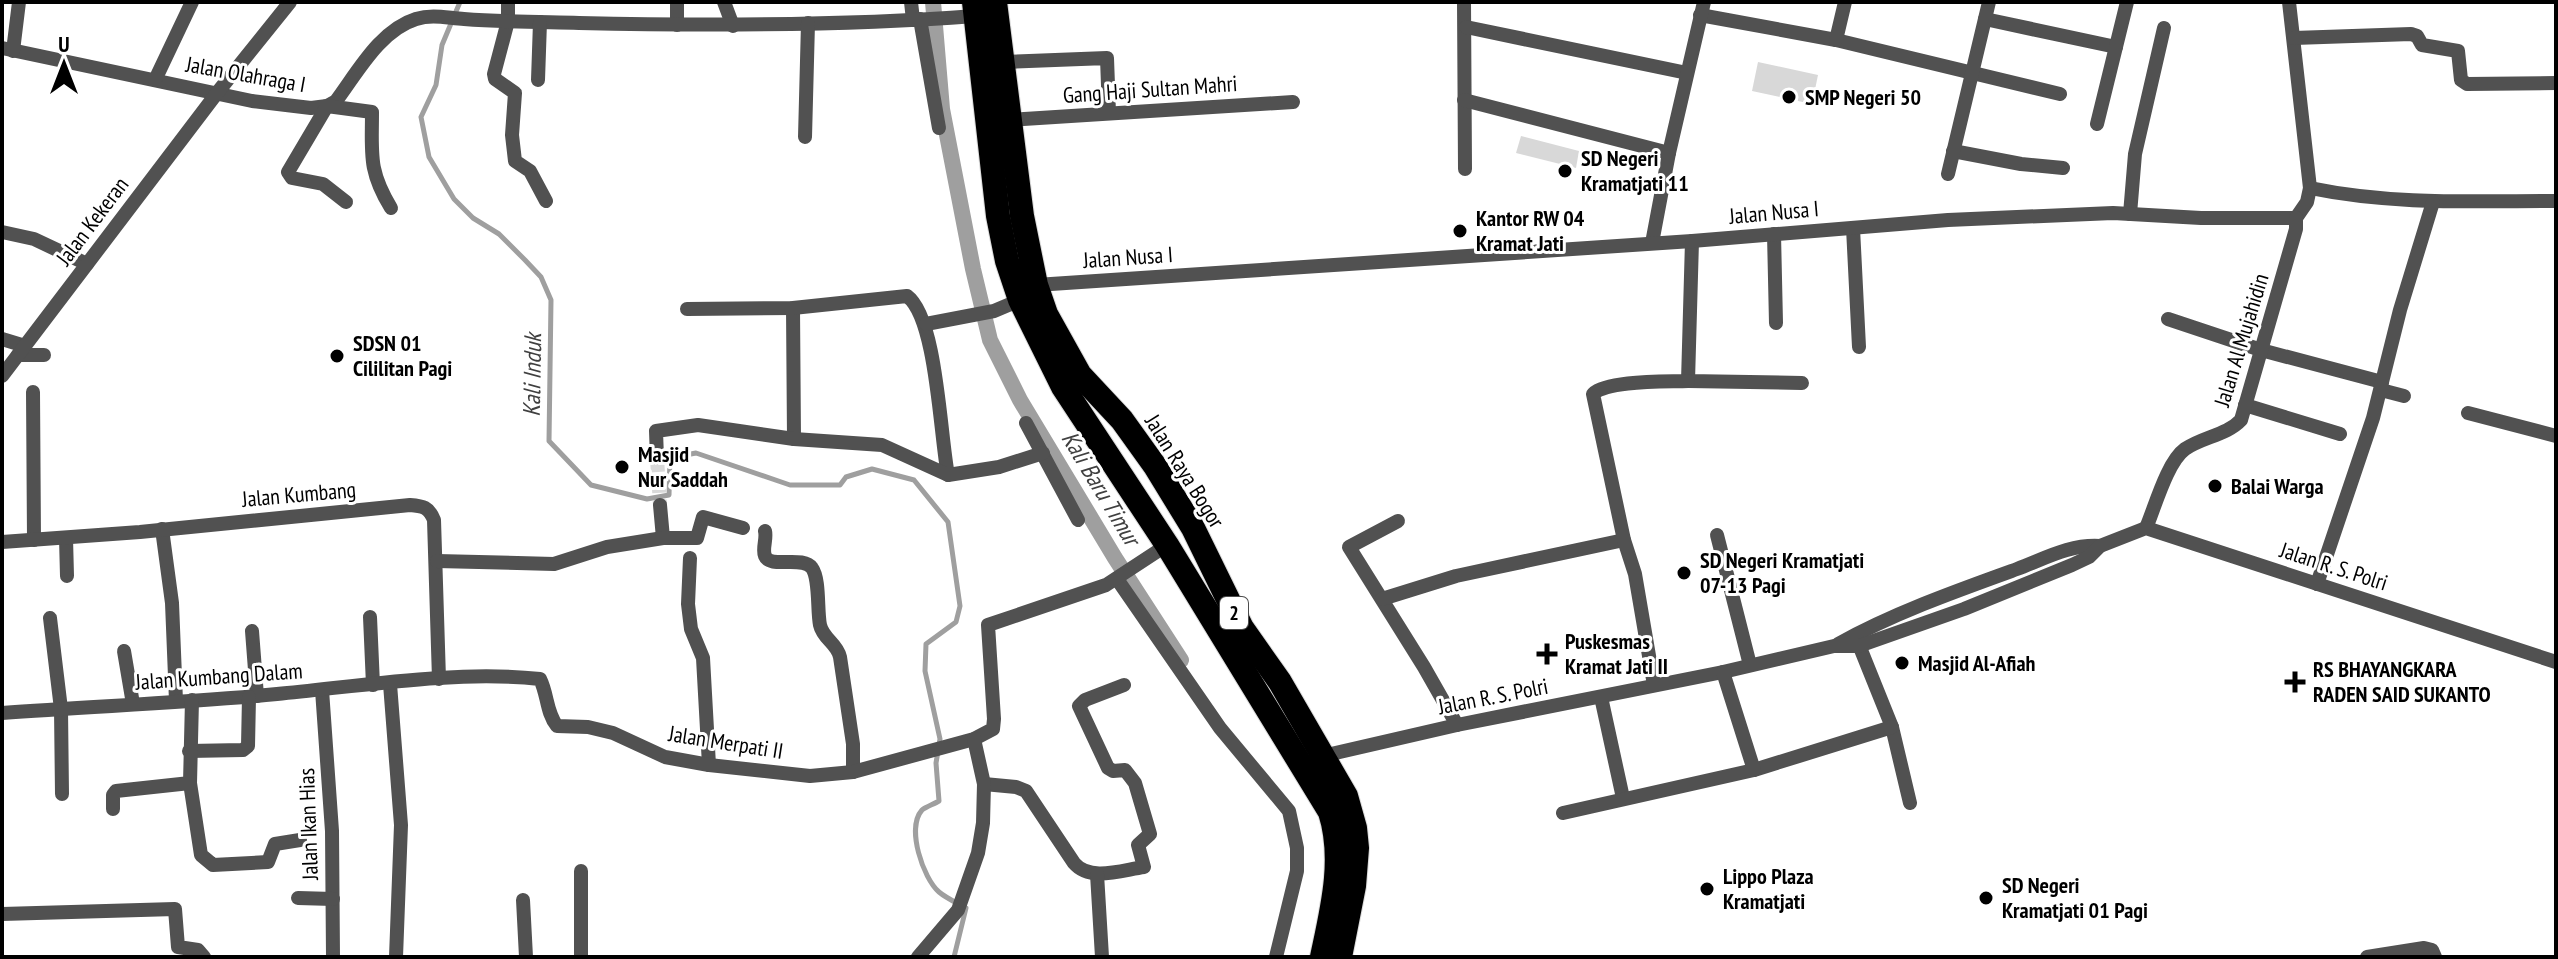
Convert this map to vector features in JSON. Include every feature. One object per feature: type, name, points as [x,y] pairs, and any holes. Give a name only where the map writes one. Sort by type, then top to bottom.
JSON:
[{"type":"highway","name":"Jalan Raya Bogor","points":[[995,2],[1022,216],[1028,292],[1063,387],[1313,760],[1346,796],[1355,828],[1354,886],[1340,957]]},
{"type":"highway","name":"Jalan Raya Bogor","points":[[974,9],[998,216],[1007,261],[1080,375],[1122,420],[1155,466],[1193,528],[1235,616],[1313,760],[1320,791],[1335,827],[1335,883],[1322,957]]},
{"type":"street","points":[[8,50],[19,2]]},
{"type":"street","points":[[155,80],[192,2]]},
{"type":"street","name":"Jalan Kekeran","points":[[2,376],[290,2]]},
{"type":"street","points":[[508,2],[508,21],[495,68],[495,79],[515,93],[512,152],[515,161],[530,171],[546,201]]},
{"type":"street","points":[[677,2],[677,25]]},
{"type":"street","points":[[724,2],[733,26]]},
{"type":"street","points":[[911,2],[918,20],[939,128]]},
{"type":"street","points":[[1464,2],[1465,169]]},
{"type":"street","points":[[1836,40],[1845,2]]},
{"type":"street","points":[[1948,174],[1989,2]]},
{"type":"street","points":[[2097,124],[2127,2]]},
{"type":"street","points":[[2289,2],[2310,188],[2307,202],[2296,218]]},
{"type":"street","points":[[1652,243],[1702,8],[2060,94]]},
{"type":"street","name":"Jalan Olahraga I","points":[[8,50],[252,101],[311,108],[336,101],[375,49],[399,26],[417,19],[444,16],[508,21],[733,26],[939,19],[974,9]]},
{"type":"street","points":[[1985,19],[2116,47]]},
{"type":"street","points":[[538,80],[540,22]]},
{"type":"street","points":[[805,137],[808,23]]},
{"type":"street","points":[[1466,27],[1687,73]]},
{"type":"street","points":[[2130,214],[2135,154],[2164,28]]},
{"type":"street","points":[[2294,38],[2411,34],[2417,36],[2422,45],[2458,51],[2461,80],[2467,84],[2556,83]]},
{"type":"street","points":[[1002,62],[1107,58],[1109,113]]},
{"type":"street","points":[[1464,100],[1669,153]]},
{"type":"street","name":"Gang Haji Sultan Mahri","points":[[1009,120],[1293,102]]},
{"type":"street","points":[[346,202],[323,184],[292,178],[288,172],[327,106],[372,112],[370,156],[376,181],[391,208]]},
{"type":"street","points":[[1953,151],[2021,164],[2063,168]]},
{"type":"street","points":[[2310,188],[2364,199],[2556,201]]},
{"type":"street","points":[[2317,584],[2381,386],[2433,202]]},
{"type":"street","name":"Jalan Nusa I","points":[[926,324],[994,311],[1028,292],[1948,220],[2130,214],[2296,218]]},
{"type":"street","name":"Jalan Al Mujahidin","points":[[2146,528],[2178,455],[2209,436],[2232,428],[2241,420],[2296,229],[2296,218]]},
{"type":"street","points":[[1853,228],[1859,347]]},
{"type":"street","points":[[2,232],[34,239],[87,264]]},
{"type":"street","points":[[1774,234],[1776,323]]},
{"type":"street","points":[[1688,381],[1692,241]]},
{"type":"street","points":[[687,309],[793,308],[905,295],[913,300],[926,324],[948,475]]},
{"type":"street","points":[[793,308],[794,439]]},
{"type":"street","points":[[2168,319],[2404,396]]},
{"type":"street","points":[[2,339],[22,351],[44,355]]},
{"type":"street","points":[[1654,685],[1635,574],[1624,540],[1593,401],[1595,391],[1617,386],[1688,381],[1802,383]]},
{"type":"street","points":[[33,392],[34,540]]},
{"type":"street","points":[[2245,405],[2340,434]]},
{"type":"street","points":[[2468,413],[2556,436]]},
{"type":"street","points":[[1026,423],[1078,520]]},
{"type":"street","points":[[657,458],[656,431],[698,425],[794,439],[882,445],[948,475],[999,467],[1043,453]]},
{"type":"street","points":[[660,505],[663,538]]},
{"type":"street","name":"Jalan Kumbang","points":[[2,542],[424,506],[431,511],[434,520],[439,679]]},
{"type":"street","points":[[437,561],[554,564],[607,547],[663,538],[697,538],[703,517],[743,528]]},
{"type":"street","points":[[1398,521],[1349,547],[1457,725]]},
{"type":"street","name":"Jalan R. S. Polri","points":[[1313,760],[1457,725],[1723,672],[1857,641],[1957,591],[2066,550],[2085,545],[2100,546],[2146,528],[2556,662]]},
{"type":"street","points":[[162,529],[172,603],[176,701]]},
{"type":"street","points":[[765,531],[767,559],[772,562],[804,563],[811,566],[815,575],[821,628],[835,644],[840,657],[853,744],[853,772]]},
{"type":"street","points":[[1717,535],[1750,665]]},
{"type":"street","points":[[66,538],[67,576]]},
{"type":"street","points":[[1382,599],[1456,576],[1624,540]]},
{"type":"street","points":[[918,957],[962,903],[978,853],[984,784],[974,739],[989,733],[994,725],[988,625],[1119,578],[1167,545]]},
{"type":"street","points":[[690,558],[688,604],[691,629],[703,658],[709,765]]},
{"type":"street","points":[[1119,578],[1220,728],[1289,811],[1296,839],[1297,871],[1276,957]]},
{"type":"street","points":[[370,617],[373,685]]},
{"type":"street","points":[[50,618],[61,709],[62,794]]},
{"type":"street","points":[[189,751],[243,750],[248,746],[253,696],[252,631]]},
{"type":"street","points":[[1857,641],[1892,727],[1910,803]]},
{"type":"street","points":[[124,651],[133,704]]},
{"type":"street","points":[[1723,672],[1754,770]]},
{"type":"street","name":"Jalan Merpati II","points":[[439,679],[499,676],[540,679],[546,691],[549,716],[557,726],[588,727],[613,733],[665,757],[709,765],[810,776],[853,772],[974,739]]},
{"type":"street","name":"Jalan Kumbang Dalam","points":[[2,713],[253,696],[439,679]]},
{"type":"street","points":[[390,684],[401,825],[396,957]]},
{"type":"street","points":[[984,784],[1026,791],[1074,863],[1083,871],[1097,874],[1144,867],[1138,845],[1150,834],[1135,783],[1125,770],[1108,768],[1079,706],[1085,700],[1124,685]]},
{"type":"street","name":"Jalan Ikan Hias","points":[[322,690],[332,831],[333,957]]},
{"type":"street","points":[[1601,697],[1623,798]]},
{"type":"street","points":[[192,700],[190,783],[201,855],[213,865],[268,862],[273,845],[300,840]]},
{"type":"street","points":[[1563,813],[1754,770],[1892,727]]},
{"type":"street","points":[[113,809],[116,791],[190,783]]},
{"type":"street","points":[[581,871],[581,957]]},
{"type":"street","points":[[1097,874],[1102,957]]},
{"type":"street","points":[[298,898],[333,899]]},
{"type":"street","points":[[523,900],[526,957]]},
{"type":"street","points":[[2,914],[175,909],[178,947],[198,950],[204,957]]},
{"type":"street","points":[[2367,957],[2424,948],[2432,950],[2435,957]]},
{"type":"shaded area","points":[[1758,62],[1818,75],[1812,104],[1752,91]]},
{"type":"shaded area","points":[[1521,136],[1579,151],[1576,168],[1516,153]]},
{"type":"waterway","name":"Kali Induk","points":[[460,2],[442,45],[436,85],[421,117],[429,157],[454,199],[473,218],[499,234],[525,260],[541,277],[551,300],[549,441],[591,485],[647,499],[669,495],[670,458],[696,453],[790,485],[840,485],[846,477],[872,469],[914,480],[948,522],[960,606],[956,622],[926,644],[925,671],[940,739],[936,763],[939,801],[922,810],[917,818],[916,840],[922,865],[933,885],[966,908],[954,957]]},
{"type":"waterway","name":"Kali Baru Timur","points":[[933,2],[942,109],[990,340],[1020,400],[1115,558],[1181,660]]},
{"type":"tunnel","points":[[657,458],[660,505]]},
{"type":"place","name":"SMP Negeri 50","points":[[1789,97]]},
{"type":"place","name":"SD Negeri Kramatjati 11","points":[[1565,171]]},
{"type":"place","name":"Kantor RW 04 Kramat Jati","points":[[1460,231]]},
{"type":"place","name":"SDSN 01 Cililitan Pagi","points":[[337,356]]},
{"type":"place","name":"Masjid Nur Saddah","points":[[622,467]]},
{"type":"place","name":"Balai Warga","points":[[2215,486]]},
{"type":"place","name":"SD Negeri Kramatjati 07-13 Pagi","points":[[1684,573]]},
{"type":"place","name":"Puskesmas Kramat Jati II","points":[[1547,654]]},
{"type":"place","name":"Masjid Al-Afiah","points":[[1902,663]]},
{"type":"place","name":"RS BHAYANGKARA RADEN SAID SUKANTO","points":[[2295,682]]},
{"type":"place","name":"Lippo Plaza Kramatjati","points":[[1707,889]]},
{"type":"place","name":"SD Negeri Kramatjati 01 Pagi","points":[[1986,898]]}]
